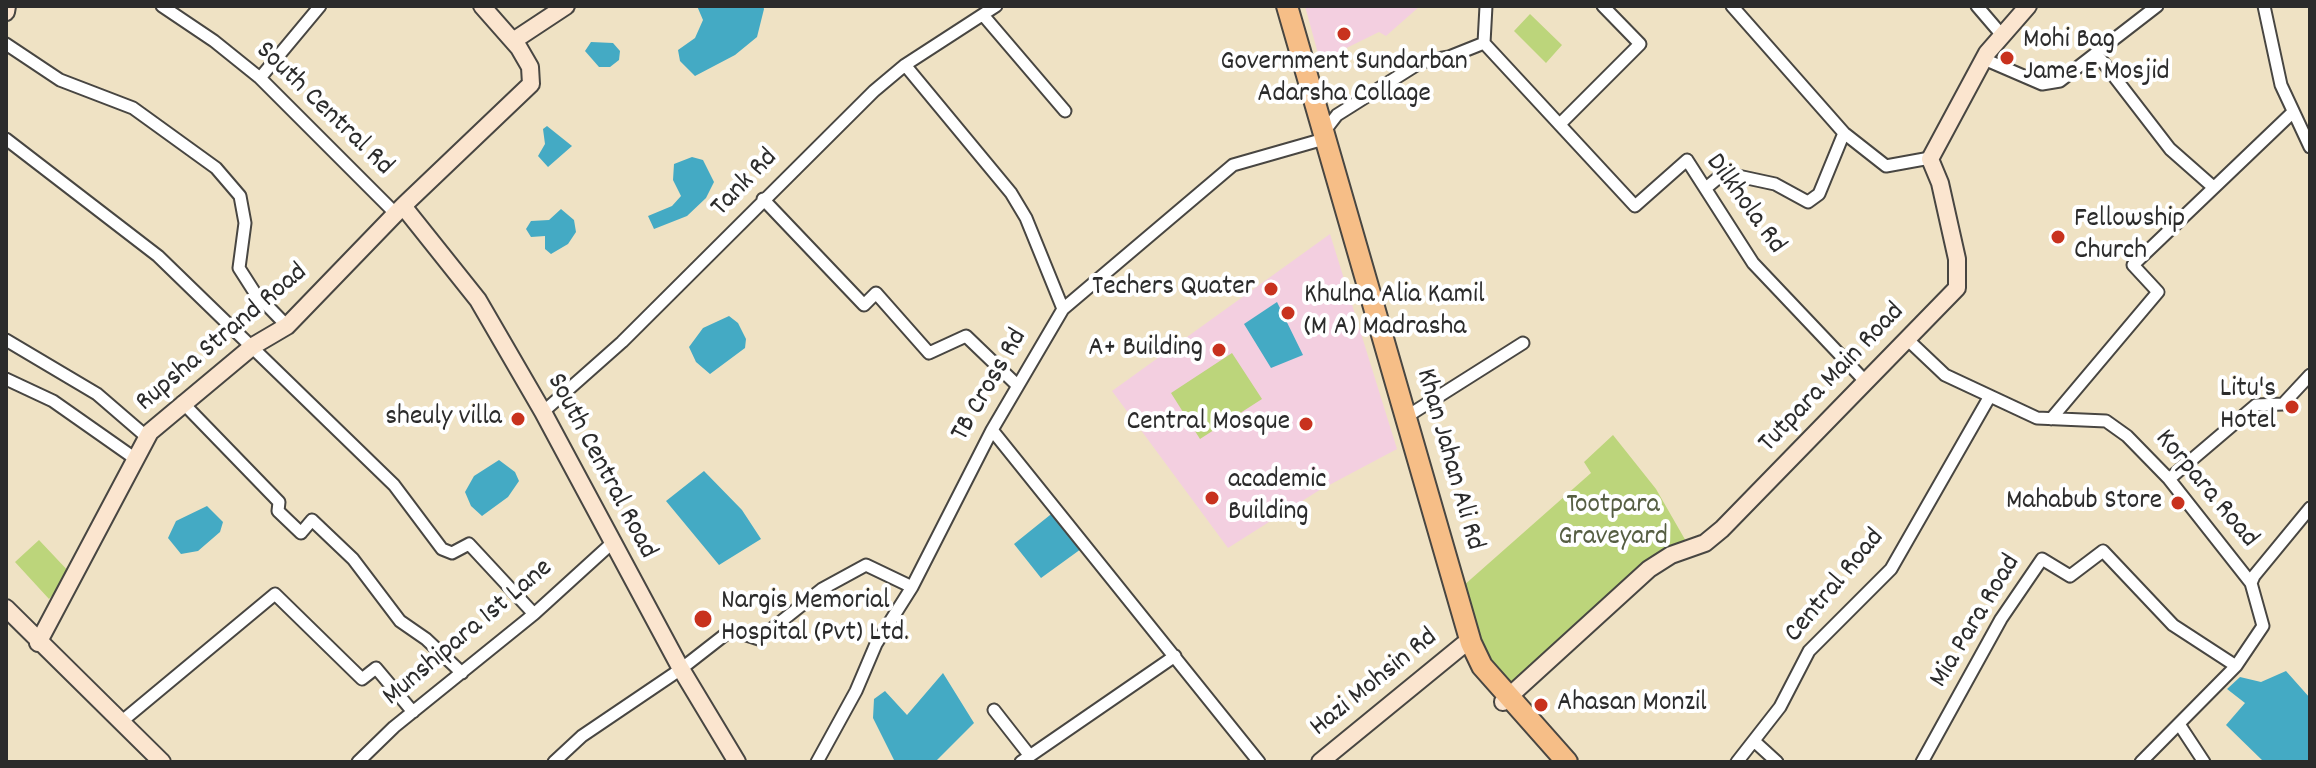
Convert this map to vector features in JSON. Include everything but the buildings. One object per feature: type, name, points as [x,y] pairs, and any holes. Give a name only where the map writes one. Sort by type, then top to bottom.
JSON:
[{"type":"highway","name":"Khan Jahan Ali Rd","points":[[1277,6],[1406,417],[1471,643],[1482,666],[1555,762]]},
{"type":"highway","name":"Khan Jahan Ali Rd","points":[[1287,6],[1319,136],[1463,645],[1474,670],[1567,762]]},
{"type":"street","points":[[6,12],[7,6]]},
{"type":"street","name":"South Central Rd","points":[[162,6],[178,10],[260,78],[400,210]]},
{"type":"street","points":[[260,78],[320,6]]},
{"type":"street","name":"Rupsha Strand Road","points":[[38,643],[148,438],[182,402],[253,346],[287,326],[400,210],[531,84],[530,67],[513,41],[482,6]]},
{"type":"street","points":[[513,41],[566,6]]},
{"type":"street","name":"Tank Rd","points":[[543,412],[622,342],[763,199],[905,65],[996,6]]},
{"type":"street","points":[[1319,136],[1337,115],[1421,62],[1449,57],[1484,43],[1486,6]]},
{"type":"street","points":[[1560,124],[1640,44],[1603,6]]},
{"type":"street","points":[[1732,6],[1844,133],[1886,166],[1930,158],[1984,59],[2001,34],[2028,6]]},
{"type":"street","points":[[1977,6],[2001,34]]},
{"type":"street","points":[[1984,59],[2042,84],[2060,81],[2157,6]]},
{"type":"street","points":[[2264,6],[2281,85],[2291,114],[2310,147]]},
{"type":"street","points":[[983,15],[1065,111]]},
{"type":"street","name":"Dilkhola Rd","points":[[1484,43],[1635,206],[1687,160],[1753,263],[1864,380]]},
{"type":"street","points":[[6,44],[60,80],[133,108],[216,168],[240,196],[245,223],[239,268],[255,293],[287,326]]},
{"type":"street","points":[[2096,53],[2170,149],[2212,186]]},
{"type":"street","points":[[905,65],[1011,193],[1026,218],[1063,309]]},
{"type":"street","points":[[2051,419],[2158,292],[2133,265],[2212,186],[2291,114]]},
{"type":"street","points":[[1706,188],[1724,173],[1775,184],[1808,202],[1819,194],[1844,133]]},
{"type":"street","name":"TB Cross Rd","points":[[817,762],[856,691],[876,644],[912,587],[992,430],[1063,309],[1233,165],[1319,136]]},
{"type":"street","points":[[6,139],[158,256],[394,485],[442,549],[452,553],[469,544],[534,614]]},
{"type":"street","name":"Tutpara Main Road","points":[[1506,699],[1649,569],[1671,555],[1705,543],[1722,529],[1957,288],[1957,259],[1940,183],[1930,158]]},
{"type":"street","points":[[763,199],[864,305],[876,293],[929,353],[966,336],[1017,385]]},
{"type":"street","name":"South Central Road","points":[[400,210],[478,300],[543,412],[611,544],[681,669],[737,762]]},
{"type":"street","name":"Korpara Road","points":[[1907,339],[1945,375],[2037,418],[2106,421],[2127,436],[2169,479],[2251,583]]},
{"type":"street","points":[[6,340],[97,394],[148,438]]},
{"type":"street","points":[[1406,417],[1523,343]]},
{"type":"street","points":[[2169,479],[2256,405],[2283,404],[2310,375]]},
{"type":"street","points":[[6,379],[53,401],[137,460]]},
{"type":"street","name":"Central Road","points":[[1737,762],[1780,707],[1809,651],[1891,569],[1990,396]]},
{"type":"street","points":[[182,402],[279,502],[278,511],[301,533],[312,520],[353,559],[400,621],[426,639],[462,673]]},
{"type":"street","points":[[992,430],[1259,762]]},
{"type":"street","points":[[2141,762],[2236,666],[2263,626],[2251,583],[2310,508]]},
{"type":"street","name":"Munshipara 1st Lane","points":[[358,762],[413,712],[534,614],[611,544]]},
{"type":"street","name":"Mia Para Road","points":[[1922,762],[2001,619],[2042,559],[2070,576],[2103,551],[2173,625],[2236,666]]},
{"type":"street","points":[[554,762],[582,736],[681,669],[731,630],[759,639],[822,589],[866,565],[912,587]]},
{"type":"street","points":[[121,722],[275,594],[362,679],[376,668],[413,712]]},
{"type":"street","points":[[6,608],[38,643],[162,762]]},
{"type":"street","name":"Hazi Mohsin Rd","points":[[1320,762],[1463,645]]},
{"type":"street","points":[[994,710],[1026,759],[1175,656]]},
{"type":"street","points":[[2179,724],[2204,762]]},
{"type":"street","points":[[1754,741],[1777,762]]},
{"type":"shaded area","name":"Government Sundarban Adarsha Collage","points":[[1305,6],[1420,6],[1386,36],[1379,32],[1320,61]]},
{"type":"shaded area","name":"Khulna Alia Kamil (M A) Madrasha","points":[[1330,234],[1397,449],[1318,491],[1228,548],[1112,391]]},
{"type":"green space","points":[[1530,14],[1562,45],[1546,63],[1514,31]]},
{"type":"green space","points":[[1232,353],[1262,399],[1200,439],[1171,393]]},
{"type":"green space","name":"Tootpara Graveyard","points":[[1613,435],[1656,489],[1687,543],[1659,552],[1505,689],[1454,594],[1591,473],[1584,462]]},
{"type":"green space","points":[[39,540],[72,575],[49,599],[15,562]]},
{"type":"water","points":[[697,6],[763,6],[764,9],[757,37],[735,55],[695,76],[680,61],[678,50],[695,38],[703,20]]},
{"type":"water","points":[[591,42],[613,43],[620,51],[619,60],[610,67],[599,67],[585,51]]},
{"type":"water","points":[[547,126],[572,146],[548,167],[538,156],[545,144],[543,129]]},
{"type":"water","points":[[692,157],[703,160],[714,182],[706,198],[687,216],[654,229],[648,216],[672,206],[681,196],[673,180],[674,164]]},
{"type":"water","points":[[561,209],[574,220],[576,232],[568,244],[551,254],[545,249],[545,236],[531,237],[526,229],[531,221],[549,220]]},
{"type":"water","points":[[1277,302],[1303,355],[1271,368],[1244,324]]},
{"type":"water","points":[[729,316],[738,323],[746,339],[745,348],[710,374],[696,362],[689,347],[703,328]]},
{"type":"water","points":[[499,460],[515,472],[519,481],[508,497],[482,516],[471,506],[465,492],[474,476]]},
{"type":"water","points":[[704,471],[742,510],[761,539],[719,565],[666,501]]},
{"type":"water","points":[[207,506],[223,522],[220,532],[198,551],[181,554],[168,538],[176,521]]},
{"type":"water","points":[[1055,511],[1081,549],[1041,578],[1014,544]]},
{"type":"water","points":[[2286,671],[2310,698],[2310,762],[2264,762],[2226,725],[2245,703],[2227,689],[2240,677],[2261,682]]},
{"type":"water","points":[[943,673],[974,723],[935,762],[895,762],[873,718],[874,699],[885,691],[907,715]]},
{"type":"place","name":"Government Sundarban Adarsha Collage","points":[[1344,34]]},
{"type":"place","name":"Mohi Bag Jame E Mosjid","points":[[2007,58]]},
{"type":"place","name":"Fellowship Church","points":[[2058,237]]},
{"type":"place","name":"Techers Quater","points":[[1271,289]]},
{"type":"place","name":"Khulna Alia Kamil (M A) Madrasha","points":[[1288,313]]},
{"type":"place","name":"A+ Building","points":[[1219,350]]},
{"type":"place","name":"Litu's Hotel","points":[[2292,407]]},
{"type":"place","name":"sheuly villa","points":[[518,419]]},
{"type":"place","name":"Central Mosque","points":[[1306,424]]},
{"type":"place","name":"academic Building","points":[[1212,498]]},
{"type":"place","name":"Mahabub Store","points":[[2178,503]]},
{"type":"place","name":"Nargis Memorial Hospital (Pvt) Ltd.","points":[[703,619]]},
{"type":"place","name":"Ahasan Monzil","points":[[1541,705]]}]
